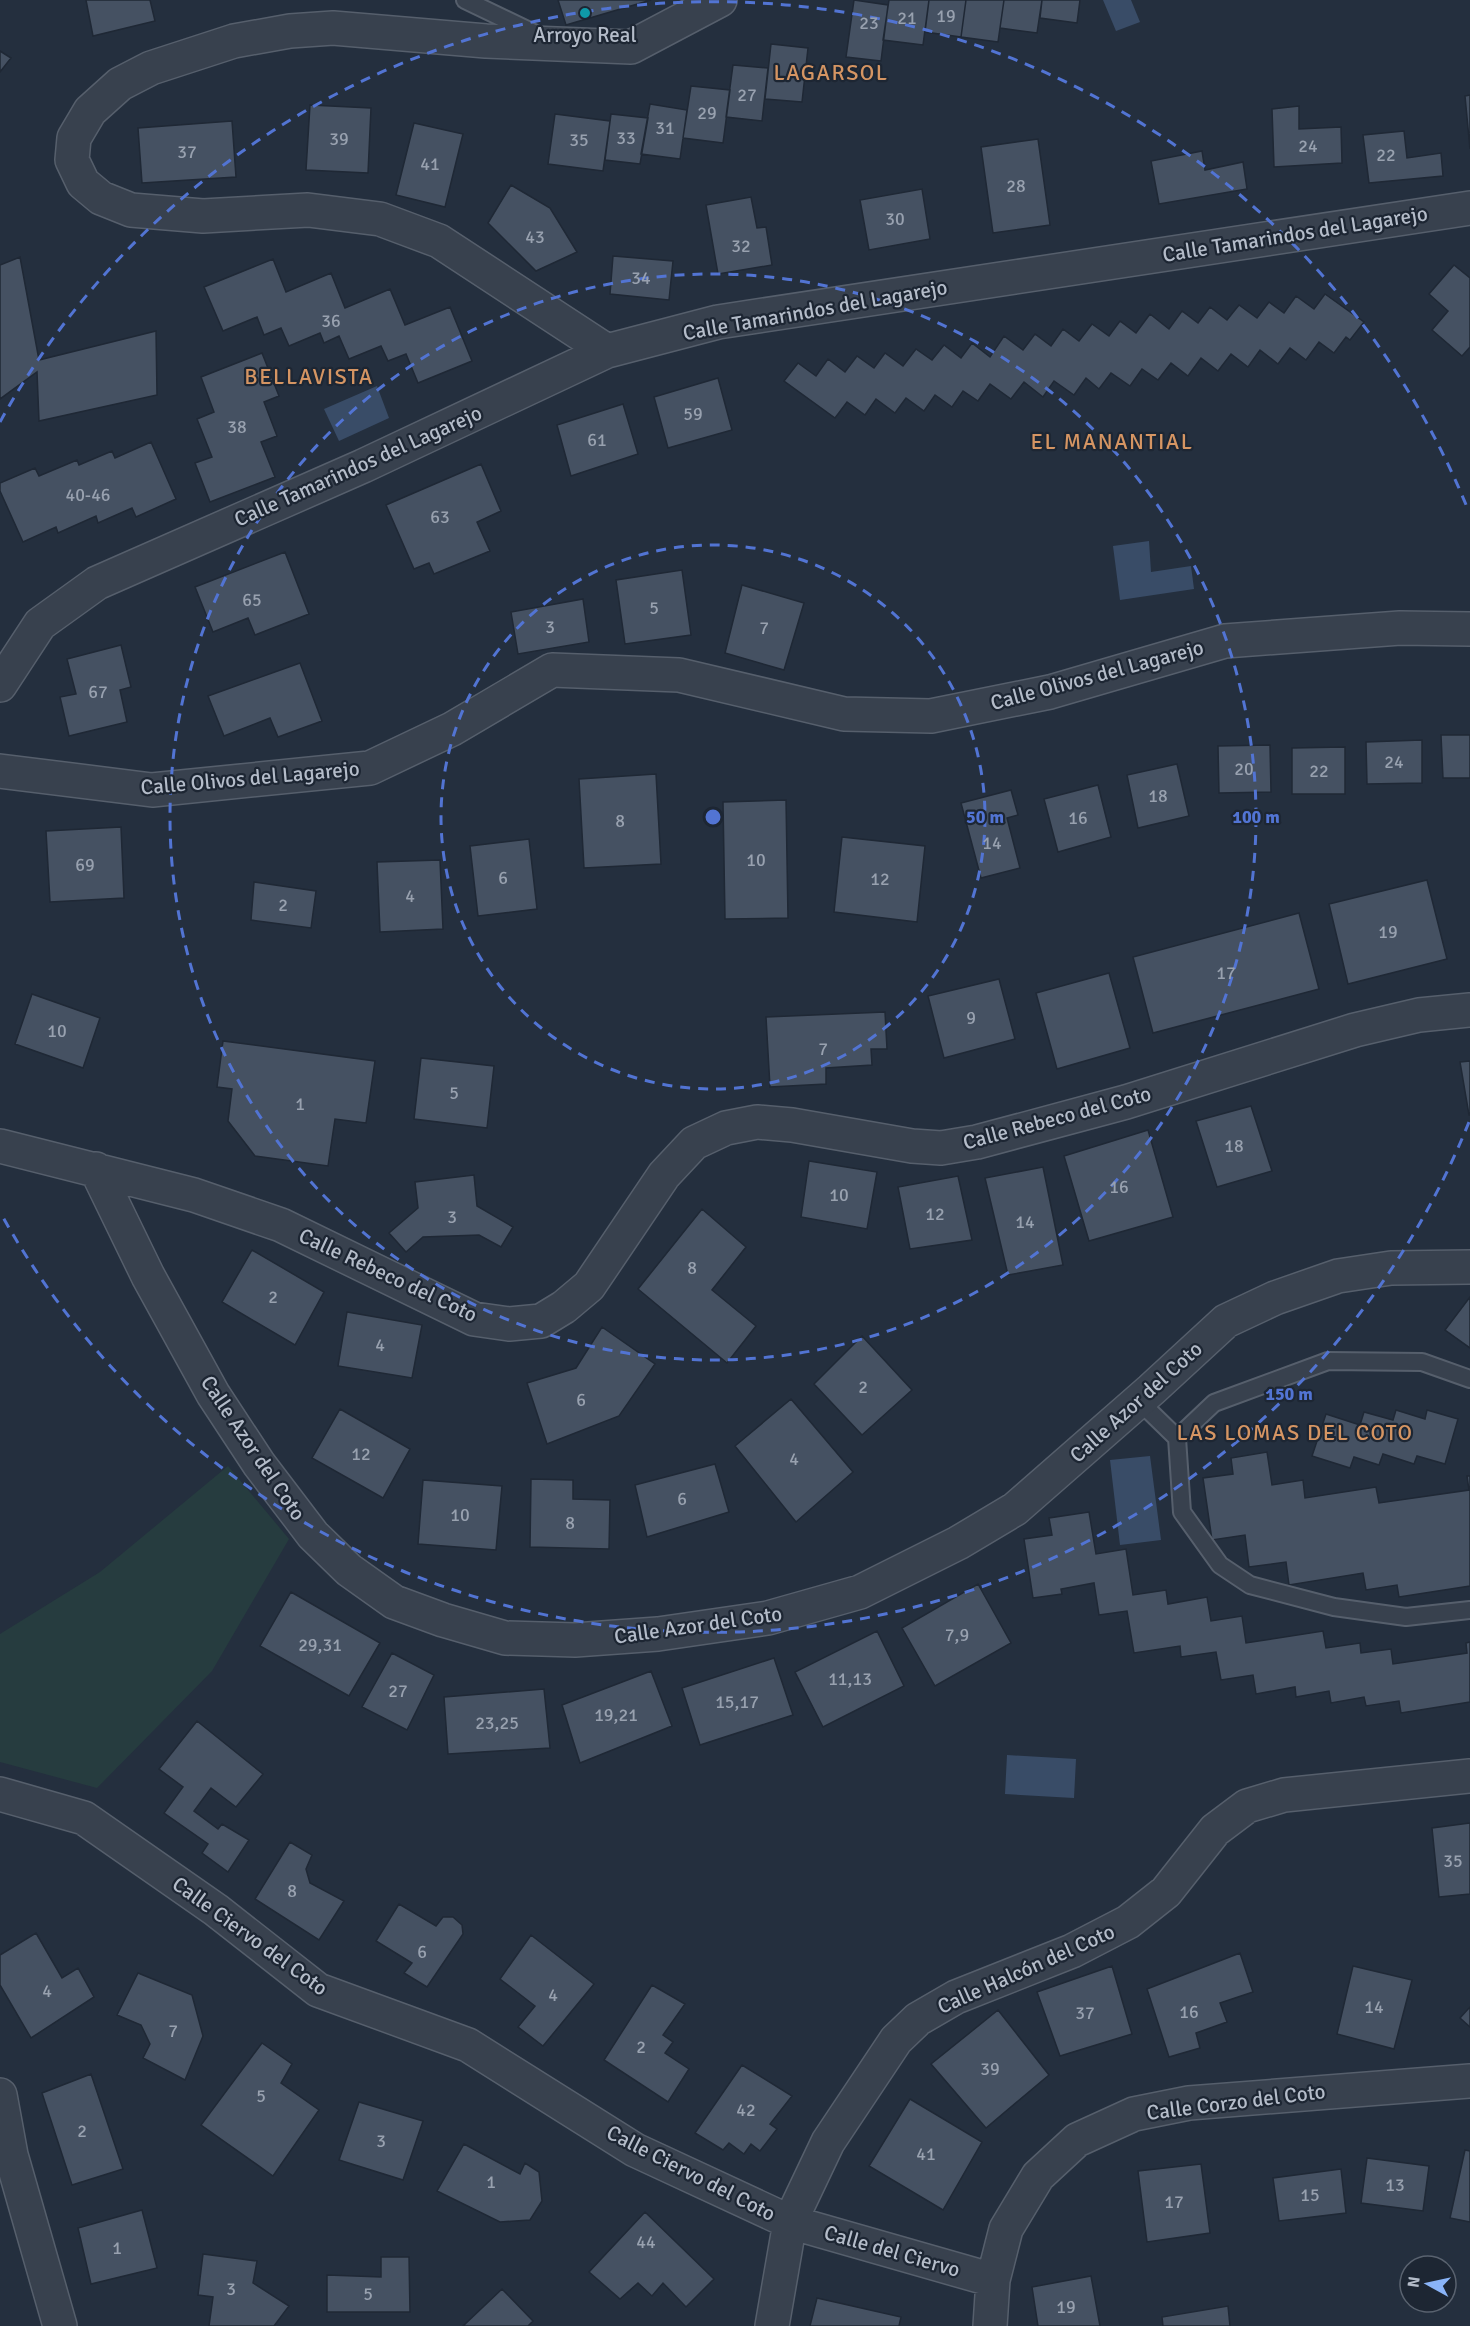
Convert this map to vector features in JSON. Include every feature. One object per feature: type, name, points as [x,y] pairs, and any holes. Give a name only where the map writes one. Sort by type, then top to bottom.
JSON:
[{"type":"street","points":[[607,351],[439,241],[380,219],[308,210],[203,216],[130,210],[101,198],[83,183],[72,160],[74,138],[90,111],[120,84],[151,68],[234,40],[290,31],[333,28],[486,41],[631,47],[720,0]]},
{"type":"street","name":"Calle Tamarindos del Lagarejo","points":[[0,684],[40,624],[97,583],[363,466],[607,351],[718,322],[1470,208]]},
{"type":"street","name":"Calle Olivos del Lagarejo","points":[[0,771],[152,790],[370,768],[452,729],[552,670],[679,675],[844,714],[931,716],[1050,692],[1225,641],[1400,628],[1470,629]]},
{"type":"street","name":"Calle Rebeco del Coto","points":[[0,1146],[194,1195],[281,1225],[474,1319],[509,1324],[541,1321],[564,1307],[589,1286],[664,1175],[694,1143],[726,1128],[757,1122],[792,1125],[912,1146],[941,1148],[977,1142],[1126,1102],[1354,1030],[1419,1015],[1470,1010]]},
{"type":"street","name":"Calle Azor del Coto","points":[[96,1169],[148,1276],[213,1394],[259,1464],[313,1535],[349,1570],[394,1602],[443,1620],[505,1638],[575,1640],[658,1634],[768,1618],[860,1592],[958,1543],[1015,1509],[1139,1401],[1226,1321],[1275,1298],[1338,1276],[1391,1268],[1470,1267]]},
{"type":"street","name":"Calle Halcón del Coto","points":[[772,2326],[790,2222],[828,2142],[896,2040],[918,2019],[956,1997],[1072,1951],[1128,1922],[1166,1892],[1215,1830],[1247,1806],[1284,1795],[1470,1776]]},
{"type":"street","name":"Calle Ciervo del Coto","points":[[0,1794],[84,1818],[216,1910],[318,1990],[468,2045],[635,2150],[790,2222]]},
{"type":"street","name":"Calle Corzo del Coto","points":[[990,2326],[993,2280],[1006,2229],[1038,2176],[1077,2140],[1134,2114],[1189,2103],[1470,2081]]},
{"type":"street","points":[[0,2095],[11,2155],[60,2326]]},
{"type":"street","name":"Calle del Ciervo","points":[[790,2222],[993,2280]]},
{"type":"lane","points":[[465,0],[557,44]]},
{"type":"lane","points":[[1177,1438],[1214,1403],[1328,1361],[1422,1362],[1470,1379]]},
{"type":"lane","points":[[1139,1401],[1177,1438],[1182,1512],[1220,1565],[1250,1585],[1334,1607],[1406,1617],[1470,1610]]},
{"type":"green space","points":[[228,1466],[289,1539],[212,1671],[97,1788],[0,1762],[0,1634],[100,1572]]},
{"type":"water","points":[[1103,0],[1131,0],[1140,22],[1116,31]]},
{"type":"water","points":[[377,386],[389,418],[339,441],[324,409]]},
{"type":"water","points":[[1149,541],[1151,572],[1191,566],[1194,589],[1120,600],[1113,546]]},
{"type":"water","points":[[1150,1456],[1161,1540],[1120,1545],[1110,1460]]},
{"type":"water","points":[[1007,1755],[1076,1759],[1074,1798],[1005,1794]]},
{"type":"building","points":[[86,0],[150,0],[155,21],[93,36]]},
{"type":"building","name":"Arroyo Real","points":[[558,0],[651,0],[566,25]]},
{"type":"building","points":[[854,0],[888,5],[881,61],[846,57]]},
{"type":"building","points":[[889,0],[929,0],[923,45],[883,40]]},
{"type":"building","points":[[929,0],[966,0],[961,37],[925,32]]},
{"type":"building","points":[[966,0],[1004,0],[998,42],[961,37]]},
{"type":"building","points":[[1004,0],[1042,0],[1037,33],[1000,28]]},
{"type":"building","points":[[1042,0],[1080,0],[1077,23],[1040,18]]},
{"type":"building","points":[[771,44],[808,48],[802,102],[765,99]]},
{"type":"building","points":[[0,51],[11,58],[0,72]]},
{"type":"building","points":[[733,65],[768,68],[762,121],[726,117]]},
{"type":"building","points":[[691,86],[730,90],[723,143],[683,138]]},
{"type":"building","points":[[1470,95],[1470,149],[1465,96]]},
{"type":"building","points":[[650,104],[687,110],[680,159],[641,154]]},
{"type":"building","points":[[310,105],[371,108],[368,173],[306,170]]},
{"type":"building","points":[[1299,106],[1299,129],[1341,127],[1342,163],[1274,167],[1272,109]]},
{"type":"building","points":[[555,114],[610,121],[603,171],[548,164]]},
{"type":"building","points":[[611,114],[648,118],[640,164],[605,160]]},
{"type":"building","points":[[232,121],[236,177],[142,183],[138,128]]},
{"type":"building","points":[[414,123],[463,134],[445,207],[396,195]]},
{"type":"building","points":[[1404,131],[1407,158],[1441,153],[1443,176],[1369,183],[1363,135]]},
{"type":"building","points":[[1038,139],[1050,225],[993,233],[981,147]]},
{"type":"building","points":[[1202,151],[1205,170],[1243,162],[1247,189],[1159,204],[1151,161]]},
{"type":"building","points":[[511,185],[550,208],[577,252],[536,271],[488,223]]},
{"type":"building","points":[[922,189],[930,239],[869,250],[860,200]]},
{"type":"building","points":[[751,197],[757,228],[766,227],[772,265],[718,274],[706,205]]},
{"type":"building","points":[[613,256],[673,261],[669,300],[610,294]]},
{"type":"building","points":[[20,257],[39,360],[156,331],[157,395],[39,421],[37,372],[0,399],[0,265]]},
{"type":"building","points":[[273,259],[286,292],[331,273],[345,308],[390,289],[405,325],[450,307],[472,361],[418,383],[406,354],[388,361],[381,346],[349,359],[339,336],[324,343],[320,333],[289,346],[281,328],[264,335],[257,317],[223,331],[204,287]]},
{"type":"building","points":[[1454,265],[1470,278],[1470,347],[1462,356],[1432,330],[1448,311],[1429,294]]},
{"type":"building","points":[[1325,294],[1364,322],[1350,340],[1346,337],[1334,353],[1319,342],[1306,360],[1290,348],[1278,364],[1260,350],[1248,367],[1231,354],[1218,371],[1201,358],[1188,376],[1171,363],[1158,380],[1142,369],[1130,386],[1111,373],[1099,389],[1086,378],[1074,395],[1054,381],[1043,397],[1024,382],[1011,399],[990,384],[978,401],[963,391],[952,407],[935,395],[924,411],[906,398],[895,413],[876,399],[865,415],[847,402],[835,418],[784,381],[798,363],[816,376],[828,359],[845,372],[857,356],[874,368],[885,353],[903,366],[916,349],[932,360],[944,345],[961,358],[972,343],[990,357],[1004,336],[1023,350],[1035,334],[1051,346],[1063,329],[1079,341],[1092,324],[1109,336],[1120,321],[1136,333],[1150,314],[1169,329],[1182,311],[1198,323],[1210,307],[1227,320],[1239,305],[1257,318],[1269,302],[1284,313],[1296,296],[1314,309]]},
{"type":"building","points":[[262,353],[279,396],[264,402],[277,436],[261,442],[275,477],[210,502],[195,463],[212,457],[197,419],[214,412],[201,377]]},
{"type":"building","points":[[718,378],[732,430],[668,448],[654,397]]},
{"type":"building","points":[[623,404],[638,454],[571,476],[557,425]]},
{"type":"building","points":[[151,442],[176,499],[136,517],[132,508],[98,523],[96,516],[58,533],[56,527],[23,542],[0,491],[0,483],[35,468],[39,476],[77,460],[79,465],[112,451],[115,458]]},
{"type":"building","points":[[481,464],[501,511],[477,522],[490,551],[434,574],[429,563],[414,569],[386,505]]},
{"type":"building","points":[[285,552],[309,614],[255,635],[248,618],[213,632],[195,587]]},
{"type":"building","points":[[682,570],[691,635],[625,644],[616,580]]},
{"type":"building","points":[[742,585],[804,603],[784,670],[725,653]]},
{"type":"building","points":[[583,599],[589,642],[518,654],[511,612]]},
{"type":"building","points":[[121,645],[131,687],[120,690],[127,722],[69,736],[60,697],[76,694],[67,659]]},
{"type":"building","points":[[300,663],[322,721],[278,737],[270,718],[224,736],[208,696]]},
{"type":"building","points":[[1441,735],[1470,735],[1470,778],[1443,778]]},
{"type":"building","points":[[1422,740],[1422,783],[1367,784],[1366,742]]},
{"type":"building","points":[[1270,745],[1271,792],[1219,793],[1218,746]]},
{"type":"building","points":[[1345,747],[1345,794],[1292,794],[1292,748]]},
{"type":"building","points":[[1177,764],[1189,816],[1138,828],[1127,775]]},
{"type":"building","points":[[656,774],[661,864],[584,868],[579,779]]},
{"type":"building","points":[[1098,785],[1111,837],[1058,852],[1044,799]]},
{"type":"building","points":[[1011,790],[1018,815],[1007,818],[1020,868],[981,878],[961,803]]},
{"type":"building","points":[[786,800],[788,918],[725,919],[723,802]]},
{"type":"building","points":[[121,827],[124,898],[50,902],[46,831]]},
{"type":"building","points":[[842,837],[925,846],[917,922],[834,912]]},
{"type":"building","points":[[529,839],[537,909],[478,916],[470,846]]},
{"type":"building","points":[[440,860],[443,929],[380,932],[377,862]]},
{"type":"building","points":[[1427,880],[1447,959],[1348,984],[1329,904]]},
{"type":"building","points":[[254,882],[316,891],[311,928],[251,920]]},
{"type":"building","points":[[1299,913],[1319,989],[1153,1033],[1133,957]]},
{"type":"building","points":[[1109,973],[1130,1048],[1057,1069],[1036,993]]},
{"type":"building","points":[[999,979],[1015,1039],[944,1058],[928,996]]},
{"type":"building","points":[[32,994],[100,1018],[83,1068],[15,1044]]},
{"type":"building","points":[[885,1012],[887,1049],[871,1049],[872,1065],[826,1068],[826,1084],[770,1087],[766,1017]]},
{"type":"building","points":[[223,1041],[375,1061],[366,1123],[335,1119],[328,1166],[255,1156],[228,1121],[232,1089],[217,1087]]},
{"type":"building","points":[[421,1058],[494,1066],[487,1128],[414,1119]]},
{"type":"building","points":[[1470,1061],[1470,1115],[1469,1115],[1460,1062]]},
{"type":"building","points":[[1251,1106],[1272,1171],[1217,1187],[1196,1121]]},
{"type":"building","points":[[1148,1130],[1173,1217],[1089,1241],[1064,1156]]},
{"type":"building","points":[[809,1161],[877,1172],[867,1229],[801,1217]]},
{"type":"building","points":[[1043,1167],[1063,1265],[1008,1275],[985,1178]]},
{"type":"building","points":[[474,1175],[477,1206],[513,1227],[501,1247],[479,1235],[423,1237],[406,1252],[389,1233],[418,1208],[415,1182]]},
{"type":"building","points":[[958,1176],[972,1240],[910,1249],[898,1187]]},
{"type":"building","points":[[702,1209],[746,1247],[712,1290],[756,1326],[727,1363],[638,1289]]},
{"type":"building","points":[[252,1250],[324,1292],[295,1345],[222,1302]]},
{"type":"building","points":[[1470,1297],[1470,1348],[1445,1330]]},
{"type":"building","points":[[347,1312],[422,1325],[412,1378],[338,1366]]},
{"type":"building","points":[[602,1327],[655,1364],[619,1416],[547,1444],[527,1383],[576,1368]]},
{"type":"building","points":[[862,1336],[912,1390],[862,1435],[814,1384]]},
{"type":"building","points":[[791,1399],[853,1472],[796,1522],[735,1446]]},
{"type":"building","points":[[340,1409],[410,1449],[383,1498],[312,1458]]},
{"type":"building","points":[[1396,1410],[1425,1419],[1427,1410],[1458,1419],[1445,1464],[1417,1456],[1414,1464],[1383,1454],[1379,1465],[1354,1457],[1350,1468],[1312,1456],[1326,1414],[1360,1425],[1364,1412],[1393,1420]]},
{"type":"building","points":[[1267,1452],[1272,1485],[1303,1480],[1305,1498],[1376,1487],[1379,1503],[1469,1490],[1467,1476],[1470,1476],[1470,1586],[1399,1597],[1397,1585],[1366,1590],[1363,1573],[1289,1585],[1286,1562],[1249,1567],[1245,1535],[1212,1540],[1203,1478],[1233,1474],[1231,1458]]},
{"type":"building","points":[[715,1464],[729,1512],[647,1537],[635,1485]]},
{"type":"building","points":[[531,1479],[573,1480],[573,1499],[610,1500],[609,1549],[530,1547]]},
{"type":"building","points":[[423,1480],[502,1486],[496,1550],[418,1544]]},
{"type":"building","points":[[1089,1512],[1096,1554],[1126,1549],[1133,1595],[1166,1590],[1168,1604],[1207,1597],[1211,1621],[1242,1616],[1246,1643],[1323,1631],[1326,1648],[1360,1643],[1361,1653],[1391,1649],[1393,1664],[1467,1653],[1466,1643],[1470,1642],[1470,1702],[1401,1713],[1399,1701],[1366,1706],[1364,1697],[1331,1703],[1329,1691],[1296,1697],[1295,1687],[1256,1694],[1253,1675],[1221,1680],[1216,1652],[1181,1657],[1180,1646],[1134,1653],[1127,1611],[1099,1615],[1094,1583],[1061,1589],[1062,1594],[1033,1598],[1024,1539],[1052,1535],[1049,1518]]},
{"type":"building","points":[[978,1584],[1011,1643],[935,1686],[902,1628]]},
{"type":"building","points":[[291,1592],[380,1643],[349,1696],[260,1646]]},
{"type":"building","points":[[877,1631],[904,1686],[823,1727],[795,1672]]},
{"type":"building","points":[[392,1653],[434,1675],[407,1730],[362,1707]]},
{"type":"building","points":[[774,1658],[793,1715],[700,1745],[682,1688]]},
{"type":"building","points":[[651,1671],[672,1726],[580,1763],[562,1705]]},
{"type":"building","points":[[544,1689],[550,1748],[448,1754],[444,1697]]},
{"type":"building","points":[[197,1721],[263,1774],[236,1807],[211,1788],[194,1811],[218,1829],[222,1824],[249,1840],[228,1872],[202,1853],[208,1844],[164,1813],[183,1787],[159,1769]]},
{"type":"building","points":[[1470,1823],[1470,1894],[1439,1897],[1432,1828]]},
{"type":"building","points":[[290,1842],[312,1855],[306,1869],[310,1883],[344,1901],[319,1940],[255,1899]]},
{"type":"building","points":[[399,1904],[436,1926],[443,1917],[453,1917],[462,1925],[463,1934],[427,1987],[404,1973],[412,1963],[376,1941]]},
{"type":"building","points":[[36,1933],[62,1978],[78,1968],[94,1997],[31,2038],[0,1985],[0,1955]]},
{"type":"building","points":[[531,1935],[594,1984],[543,2046],[518,2027],[535,2006],[500,1979]]},
{"type":"building","points":[[1240,1953],[1253,1992],[1220,2003],[1227,2022],[1196,2033],[1200,2048],[1169,2057],[1147,1989]]},
{"type":"building","points":[[1112,1966],[1132,2034],[1060,2056],[1037,1992]]},
{"type":"building","points":[[1353,1966],[1412,1980],[1394,2049],[1337,2034]]},
{"type":"building","points":[[138,1973],[192,1995],[203,2036],[185,2080],[143,2058],[150,2044],[141,2025],[117,2015]]},
{"type":"building","points":[[652,1985],[685,2004],[663,2035],[673,2042],[665,2053],[689,2069],[668,2102],[604,2060]]},
{"type":"building","points":[[1470,2007],[1470,2027],[1460,2018]]},
{"type":"building","points":[[998,2010],[1049,2075],[986,2128],[931,2064]]},
{"type":"building","points":[[262,2043],[292,2064],[281,2083],[319,2110],[273,2176],[201,2125]]},
{"type":"building","points":[[742,2065],[792,2096],[770,2124],[777,2129],[760,2151],[751,2144],[744,2154],[729,2143],[723,2150],[695,2133]]},
{"type":"building","points":[[91,2074],[123,2169],[72,2185],[42,2093]]},
{"type":"building","points":[[910,2099],[982,2142],[943,2210],[869,2166]]},
{"type":"building","points":[[359,2102],[423,2121],[403,2180],[339,2160]]},
{"type":"building","points":[[464,2144],[520,2174],[525,2163],[539,2172],[542,2201],[530,2220],[500,2222],[437,2191]]},
{"type":"building","points":[[1465,2150],[1470,2151],[1470,2222],[1450,2218]]},
{"type":"building","points":[[1367,2158],[1429,2166],[1423,2211],[1361,2203]]},
{"type":"building","points":[[1201,2164],[1210,2233],[1147,2242],[1138,2171]]},
{"type":"building","points":[[1341,2169],[1346,2213],[1279,2221],[1273,2178]]},
{"type":"building","points":[[142,2210],[157,2268],[91,2284],[78,2228]]},
{"type":"building","points":[[645,2212],[714,2279],[686,2307],[663,2283],[652,2296],[638,2283],[620,2299],[589,2272]]},
{"type":"building","points":[[203,2254],[257,2261],[253,2283],[289,2306],[274,2326],[209,2326],[213,2297],[198,2295]]},
{"type":"building","points":[[381,2257],[409,2257],[410,2312],[327,2312],[327,2275],[381,2277]]},
{"type":"building","points":[[1091,2276],[1100,2326],[1038,2326],[1032,2287]]},
{"type":"building","points":[[502,2289],[533,2321],[528,2326],[463,2326]]},
{"type":"building","points":[[817,2298],[901,2317],[899,2326],[810,2326]]},
{"type":"building","points":[[1228,2306],[1230,2326],[1163,2326],[1162,2317]]},
{"type":"place","name":"Arroyo Real","points":[[585,13]]},
{"type":"district","name":"LAGARSOL","points":[[831,72]]},
{"type":"district","name":"BELLAVISTA","points":[[309,376]]},
{"type":"district","name":"EL MANANTIAL","points":[[1112,441]]},
{"type":"district","name":"LAS LOMAS DEL COTO","points":[[1295,1432]]}]
